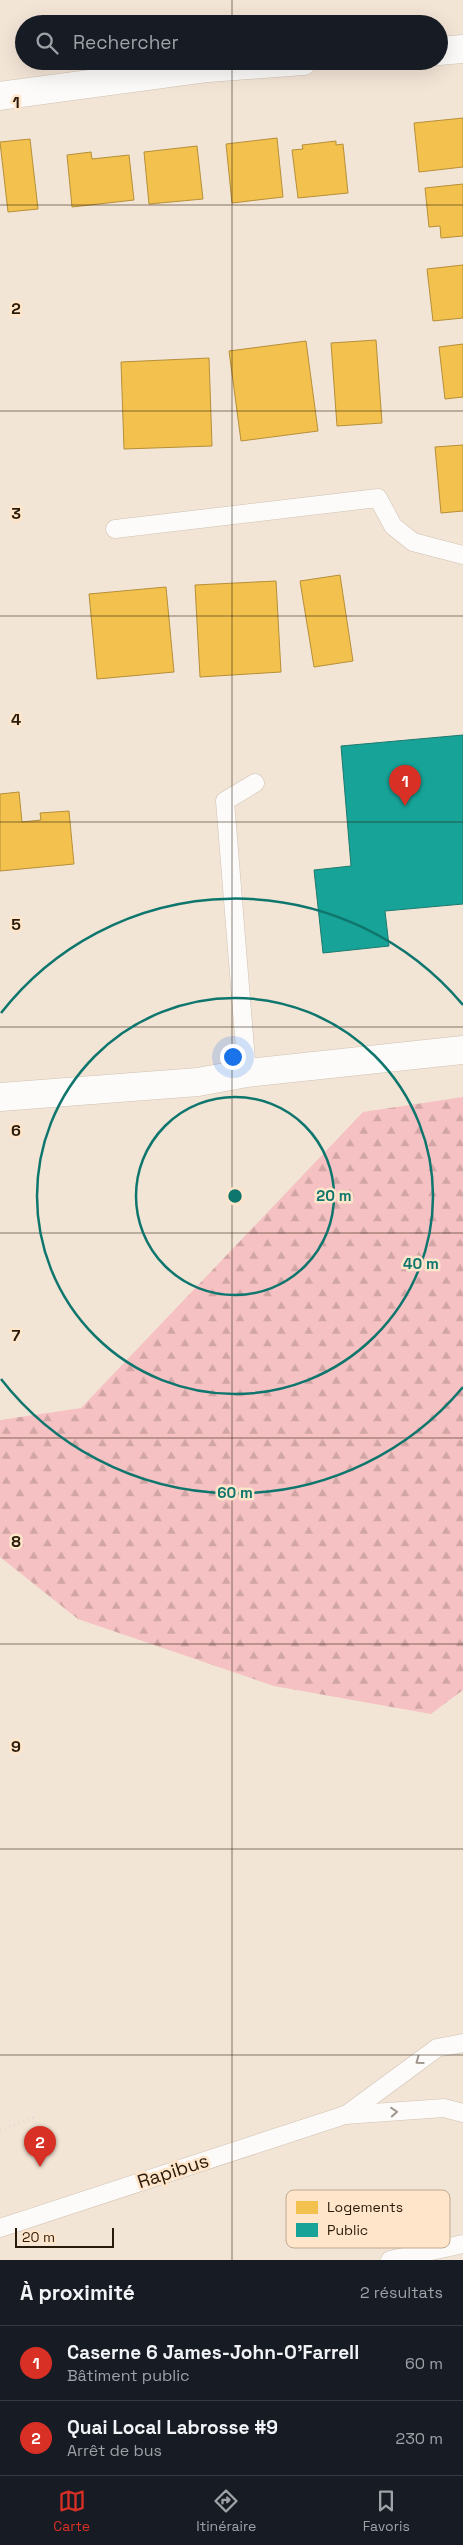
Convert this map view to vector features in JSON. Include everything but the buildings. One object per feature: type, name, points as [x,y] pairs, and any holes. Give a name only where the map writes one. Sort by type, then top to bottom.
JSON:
[{"type":"street","points":[[448,51],[463,50]]},
{"type":"street","points":[[0,96],[193,70]]},
{"type":"street","points":[[0,1097],[198,1082],[247,1074],[463,1050]]},
{"type":"lane","points":[[115,529],[378,498],[393,526],[413,542],[463,555]]},
{"type":"lane","points":[[247,1074],[226,801],[255,783]]},
{"type":"lane","name":"Rapibus","points":[[345,2115],[437,2048],[463,2043]]},
{"type":"lane","name":"Rapibus","points":[[0,2228],[345,2115],[444,2108],[463,2113]]},
{"type":"lane","points":[[450,2247],[463,2244]]},
{"type":"lane","points":[[390,2260],[445,2248]]},
{"type":"path","points":[[0,2130],[33,2118],[53,2152]]},
{"type":"green space","points":[[463,1097],[463,1690],[431,1714],[274,1686],[78,1619],[0,1557],[0,1420],[81,1408],[363,1112]]},
{"type":"place","name":"Caserne 6 James-John-O'Farrell","points":[[405,806]]},
{"type":"place","name":"Quai Local Labrosse #9","points":[[40,2167]]}]
